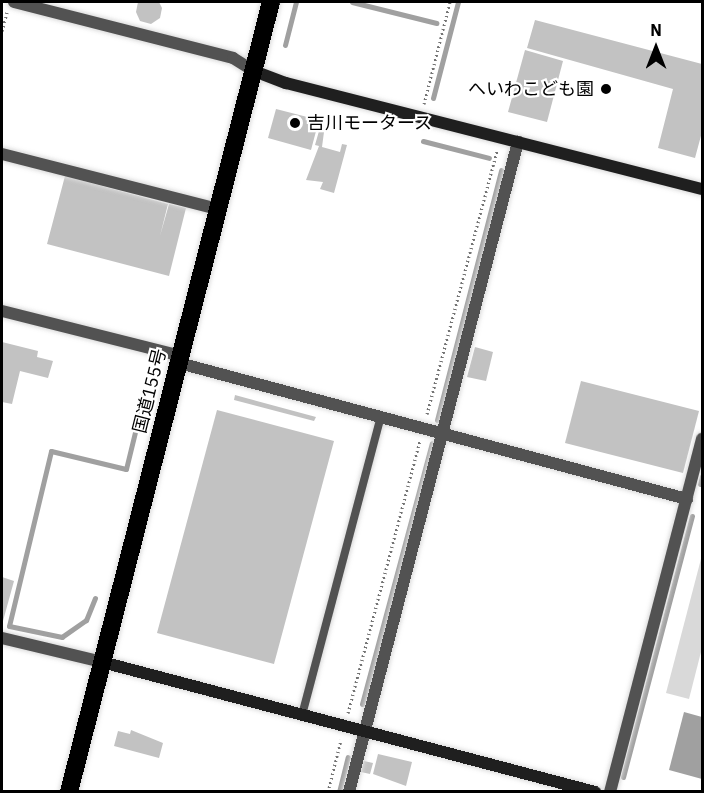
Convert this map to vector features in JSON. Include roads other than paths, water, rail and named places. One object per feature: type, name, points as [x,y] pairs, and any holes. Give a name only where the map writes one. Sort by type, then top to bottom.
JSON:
[{"type":"highway","name":"国道155号","points":[[69,792],[271,2]]},
{"type":"street","points":[[14,2],[233,58],[254,71],[286,83],[702,189]]},
{"type":"street","points":[[349,792],[441,433],[519,142]]},
{"type":"street","points":[[2,153],[218,209]]},
{"type":"street","points":[[2,311],[381,417],[687,499]]},
{"type":"street","points":[[610,792],[702,439]]},
{"type":"street","points":[[2,638],[102,662],[595,792]]},
{"type":"lane","points":[[302,715],[381,417]]},
{"type":"waterway","points":[[285,45],[296,2]]},
{"type":"waterway","points":[[352,2],[436,23]]},
{"type":"waterway","points":[[433,98],[458,2]]},
{"type":"waterway","points":[[423,141],[489,158]]},
{"type":"waterway","points":[[437,420],[501,170]]},
{"type":"waterway","points":[[95,598],[86,620],[62,637],[9,626],[51,451],[126,469],[143,399]]},
{"type":"waterway","points":[[362,704],[432,443]]},
{"type":"waterway","points":[[700,484],[702,476]]},
{"type":"waterway","points":[[623,777],[692,516]]},
{"type":"waterway","points":[[339,792],[348,757]]},
{"type":"place","name":"へいわこども園","points":[[606,89]]},
{"type":"place","name":"吉川モータース","points":[[295,123]]}]
